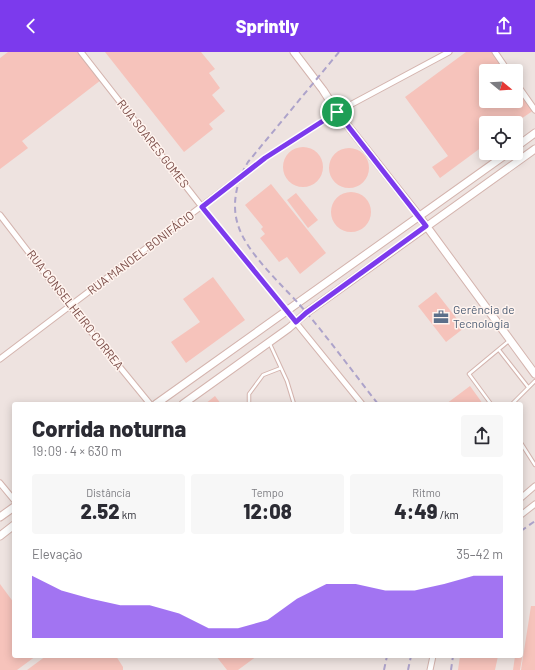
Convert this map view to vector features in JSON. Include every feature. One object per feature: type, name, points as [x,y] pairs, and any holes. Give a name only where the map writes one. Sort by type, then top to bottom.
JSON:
[{"type":"street","name":"RUA SOARES GOMES","points":[[81,52],[202,207],[360,402]]},
{"type":"street","points":[[294,52],[323,90],[337,112],[419,216],[535,374]]},
{"type":"street","name":"RUA MANOEL BONIFÁCIO","points":[[0,359],[265,158],[337,112],[449,52]]},
{"type":"street","points":[[494,52],[503,64]]},
{"type":"street","points":[[523,93],[535,110]]},
{"type":"street","points":[[523,142],[535,134]]},
{"type":"street","points":[[186,402],[426,226],[535,150]]},
{"type":"street","points":[[159,402],[498,160]]},
{"type":"street","name":"RUA CONSELHEIRO CORREA","points":[[0,215],[70,306],[148,402]]},
{"type":"street","points":[[0,483],[12,498]]},
{"type":"street","points":[[523,496],[535,486]]},
{"type":"street","points":[[523,513],[535,504]]},
{"type":"street","points":[[0,517],[12,508]]},
{"type":"street","points":[[0,536],[12,527]]},
{"type":"street","points":[[430,670],[433,658]]},
{"type":"lane","points":[[490,402],[469,374],[510,340]]},
{"type":"lane","points":[[269,342],[287,381],[293,402]]},
{"type":"lane","points":[[499,350],[528,387]]},
{"type":"lane","points":[[249,402],[249,394],[263,375],[281,368]]},
{"type":"lane","points":[[514,402],[535,381]]},
{"type":"lane","points":[[523,446],[535,465]]},
{"type":"shaded area","points":[[0,52],[535,52],[535,670],[0,670]]},
{"type":"building","points":[[8,52],[79,52],[101,80],[22,141],[28,148],[0,169],[0,58]]},
{"type":"building","points":[[105,52],[201,52],[215,69],[209,73],[220,88],[212,95],[225,111],[209,124],[213,129],[184,152]]},
{"type":"building","points":[[466,52],[492,52],[501,64],[479,64],[479,108],[523,108],[523,95],[534,110],[523,118],[523,116],[479,116],[479,149],[440,178],[432,167],[448,156],[405,97]]},
{"type":"building","points":[[307,147],[314,150],[320,156],[323,167],[322,175],[314,184],[307,187],[299,187],[292,184],[284,175],[283,163],[286,156],[295,148]]},
{"type":"building","points":[[349,148],[357,150],[363,154],[367,160],[369,168],[367,176],[363,182],[357,186],[349,188],[341,186],[335,182],[331,176],[329,168],[331,160],[335,154],[341,150]]},
{"type":"building","points":[[271,184],[326,253],[300,274],[287,257],[279,262],[260,238],[265,234],[261,229],[263,227],[245,205]]},
{"type":"building","points":[[351,192],[359,194],[365,198],[369,204],[371,212],[369,220],[365,226],[359,230],[351,232],[343,230],[337,226],[333,220],[331,212],[333,204],[337,198],[343,194]]},
{"type":"building","points":[[296,193],[318,220],[308,228],[287,200]]},
{"type":"building","points":[[213,277],[245,320],[186,363],[171,342],[200,322],[183,299]]},
{"type":"building","name":"Gerência de Tecnologia","points":[[436,292],[464,328],[446,342],[418,306]]},
{"type":"building","points":[[470,386],[482,402],[449,402]]},
{"type":"building","points":[[215,396],[220,402],[208,402]]},
{"type":"building","points":[[0,584],[12,600],[12,658],[33,658],[17,670],[0,670]]},
{"type":"building","points":[[531,606],[535,606],[535,670],[521,670]]},
{"type":"building","points":[[43,658],[117,658],[123,667],[123,670],[27,670]]},
{"type":"building","points":[[218,658],[254,658],[238,670],[227,670]]},
{"type":"building","points":[[460,658],[498,658],[495,670],[458,670]]},
{"type":"building","points":[[515,658],[522,658],[520,670],[513,670]]},
{"type":"railway","points":[[339,52],[248,162],[238,184],[235,209],[238,225],[248,246],[273,277],[309,316],[376,402]]},
{"type":"railway","points":[[523,530],[535,521]]},
{"type":"railway","points":[[384,670],[387,658]]},
{"type":"railway","points":[[408,670],[411,658]]},
{"type":"railway","points":[[451,670],[453,658]]},
{"type":"place","name":"Gerência de Tecnologia","points":[[441,317]]},
{"type":"route","points":[[337,112],[426,226],[306,313],[296,322],[202,207],[265,158],[337,112]]}]
